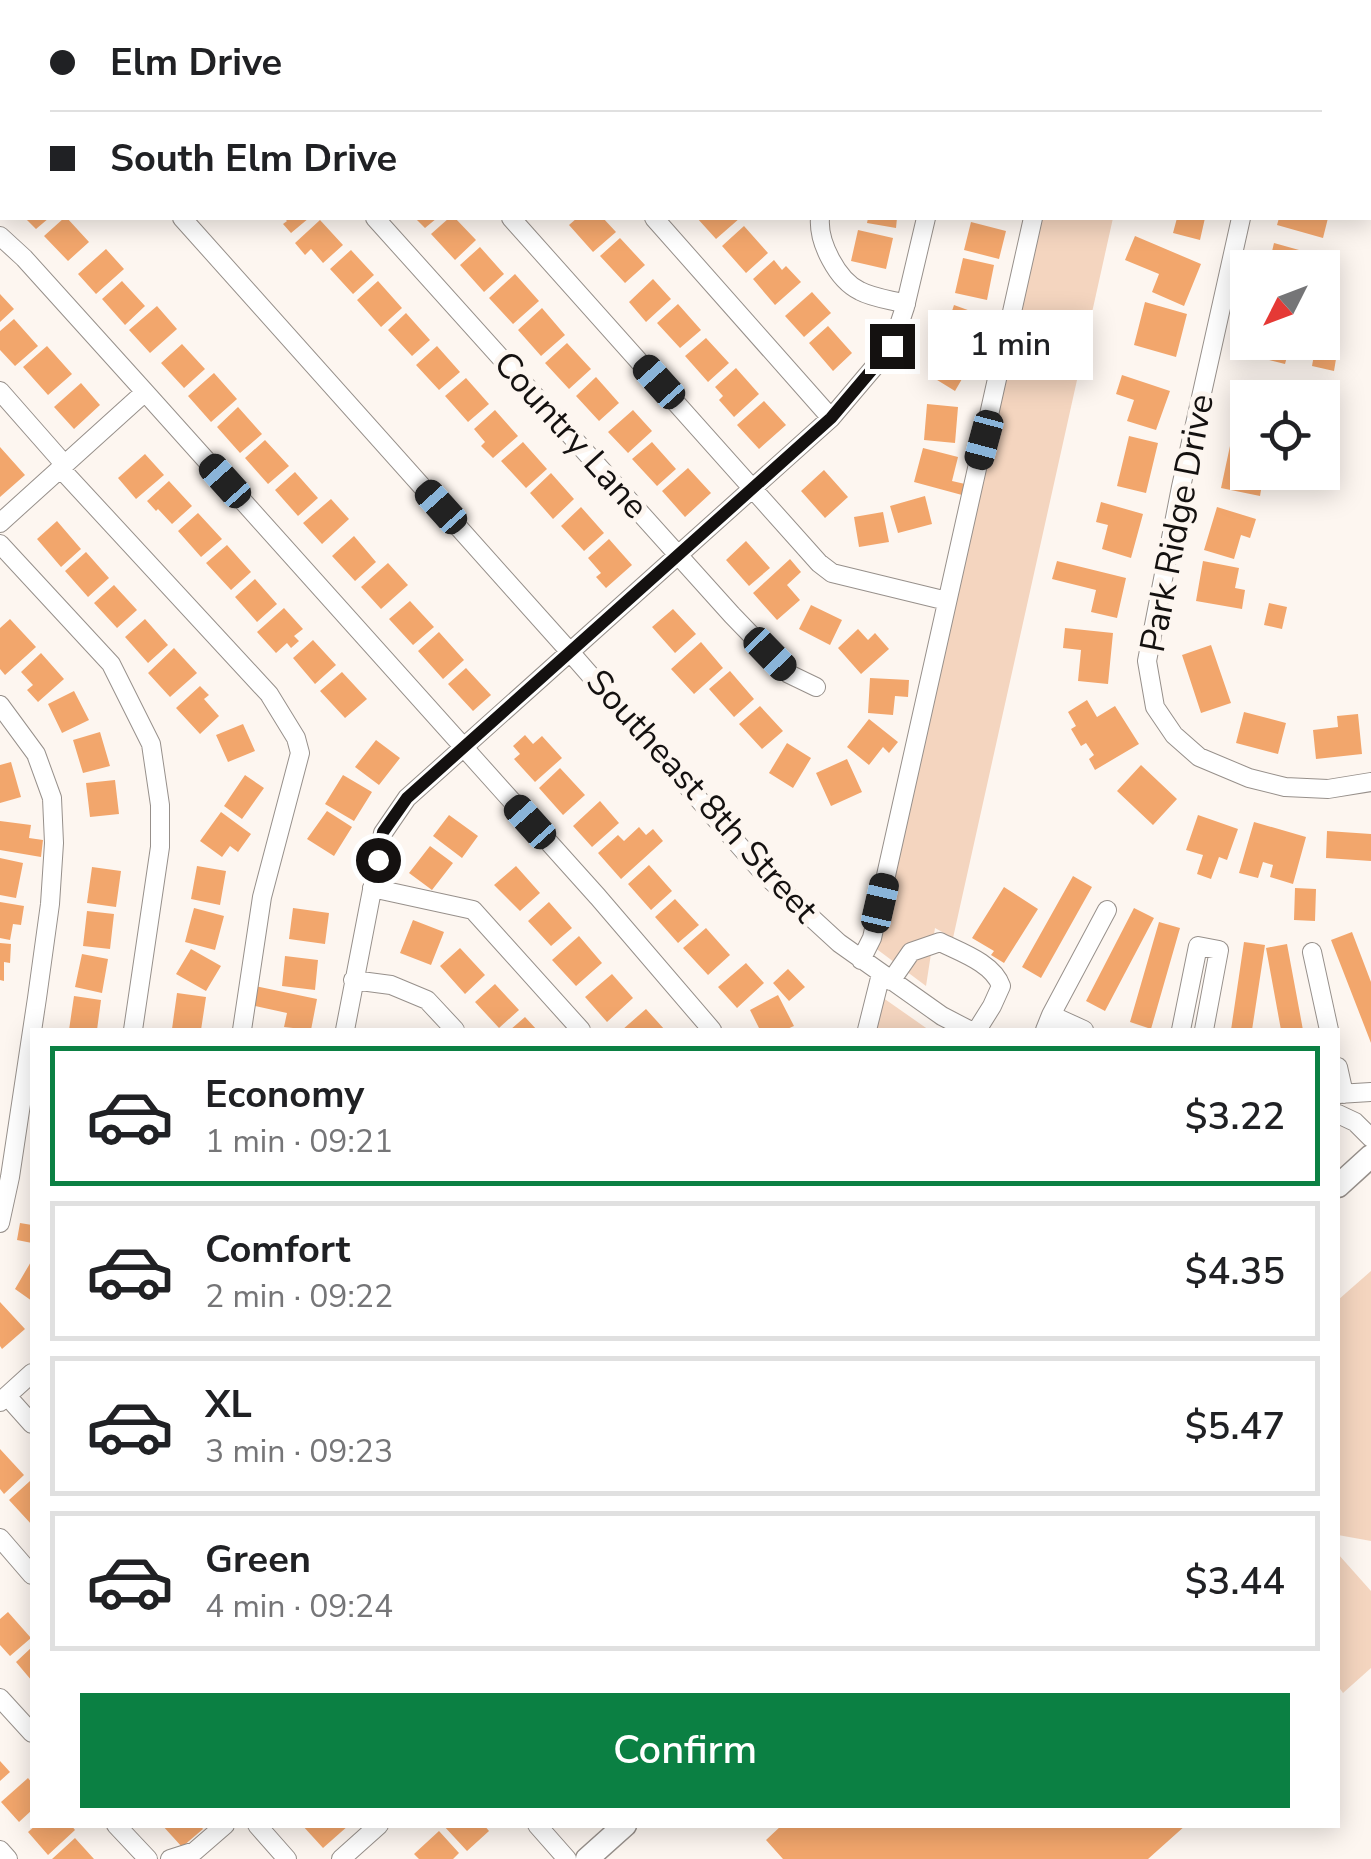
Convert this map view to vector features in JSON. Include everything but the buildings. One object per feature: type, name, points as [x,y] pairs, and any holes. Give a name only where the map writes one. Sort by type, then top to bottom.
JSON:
[{"type":"main road","points":[[1340,1184],[1371,1156]]},
{"type":"main road","points":[[588,1859],[623,1828]]},
{"type":"street","name":"Southeast 8th Street","points":[[184,220],[764,874],[861,960],[965,1028]]},
{"type":"street","name":"Country Lane","points":[[377,220],[732,615],[788,674],[816,687]]},
{"type":"street","points":[[513,220],[819,562],[832,573],[947,601]]},
{"type":"street","points":[[656,220],[831,418]]},
{"type":"street","points":[[820,220],[819,230],[839,273],[859,291],[906,304]]},
{"type":"street","points":[[345,1028],[383,832],[407,798],[831,418],[892,346],[926,220]]},
{"type":"street","points":[[861,960],[872,938],[1033,220]]},
{"type":"street","name":"Park Ridge Drive","points":[[1241,220],[1147,661],[1155,707],[1174,735],[1199,757],[1249,778],[1285,787],[1328,789],[1371,782]]},
{"type":"street","points":[[0,236],[146,392],[710,1028]]},
{"type":"street","points":[[0,392],[268,694],[296,738],[300,753],[262,897],[242,1028]]},
{"type":"street","points":[[0,523],[146,392]]},
{"type":"street","points":[[0,544],[111,664],[151,744],[160,805],[160,847],[133,1028]]},
{"type":"street","points":[[0,704],[36,754],[52,798],[50,904],[33,1028]]},
{"type":"street","points":[[372,888],[473,910],[579,1028]]},
{"type":"street","points":[[1074,1028],[1048,1023],[1106,910]]},
{"type":"street","points":[[868,1028],[886,978],[911,952],[940,942],[998,976],[1001,986],[978,1028]]},
{"type":"street","points":[[1181,1028],[1198,946],[1219,950],[1204,1028]]},
{"type":"street","points":[[1312,952],[1330,1028]]},
{"type":"street","points":[[354,980],[391,985],[427,1000],[453,1028]]},
{"type":"street","points":[[0,1224],[30,1045]]},
{"type":"street","points":[[1341,1094],[1371,1092]]},
{"type":"street","points":[[1340,1115],[1355,1122],[1371,1138]]},
{"type":"street","points":[[30,1375],[3,1399],[30,1422]]},
{"type":"street","points":[[0,1538],[30,1573]]},
{"type":"street","points":[[0,1698],[30,1732]]},
{"type":"street","points":[[119,1828],[148,1859]]},
{"type":"street","points":[[170,1859],[195,1852],[222,1828]]},
{"type":"street","points":[[260,1828],[287,1859]]},
{"type":"street","points":[[341,1859],[376,1828]]},
{"type":"street","points":[[540,1828],[568,1859]]},
{"type":"street","points":[[0,1850],[8,1859]]},
{"type":"shaded area","points":[[1036,220],[1113,220],[953,938],[935,928],[926,986],[870,944]]},
{"type":"shaded area","points":[[869,988],[926,1028],[860,1028]]},
{"type":"shaded area","points":[[1371,1271],[1371,1541],[1340,1535],[1340,1298]]},
{"type":"shaded area","points":[[1340,1556],[1371,1591],[1371,1668],[1343,1693]]},
{"type":"route","points":[[378,860],[383,832],[407,798],[831,418],[892,346]]}]
